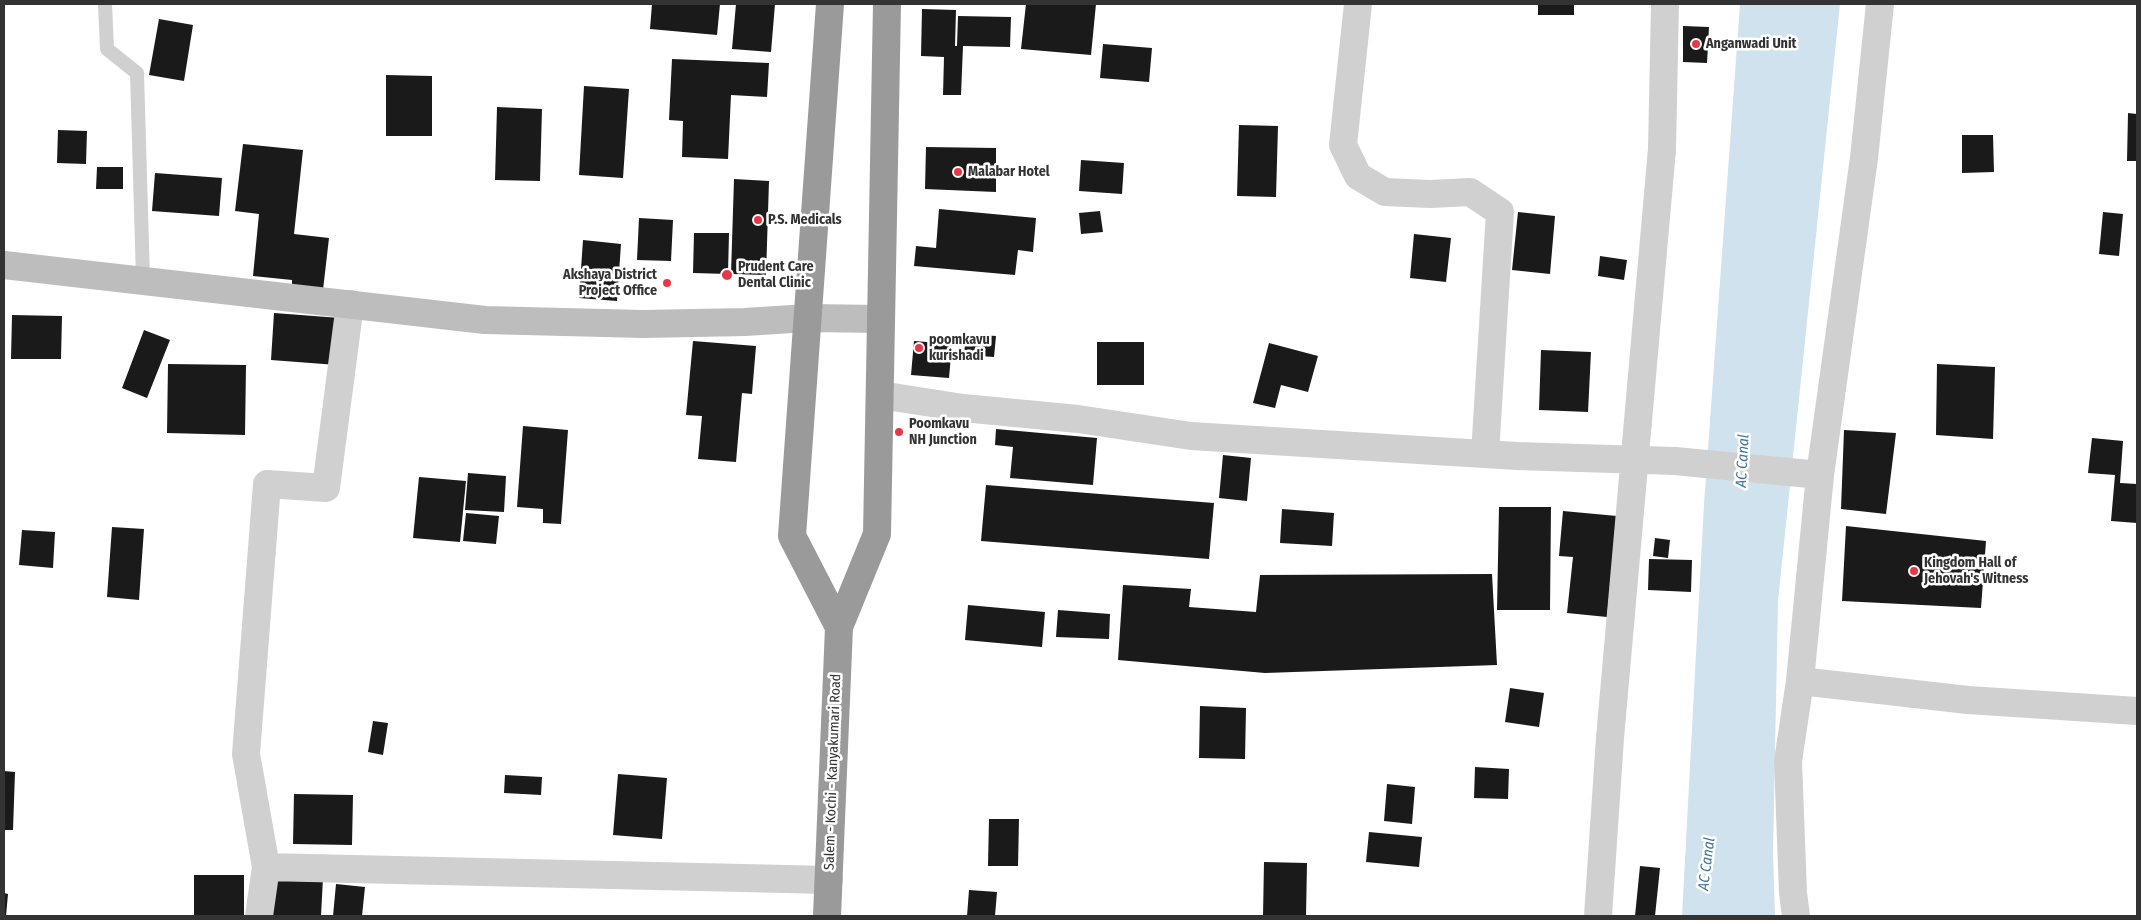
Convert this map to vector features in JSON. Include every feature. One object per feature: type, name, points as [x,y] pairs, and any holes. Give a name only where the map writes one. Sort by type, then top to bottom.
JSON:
[{"type":"highway","points":[[830,4],[792,536],[839,627]]},
{"type":"highway","points":[[839,627],[877,534],[887,4]]},
{"type":"highway","name":"Salem - Kochi - Kanyakumari Road","points":[[827,916],[839,627]]},
{"type":"street","points":[[1358,4],[1343,145],[1358,176],[1385,192],[1430,194],[1470,192],[1500,212],[1485,454]]},
{"type":"street","points":[[1598,916],[1610,738],[1662,149],[1665,4]]},
{"type":"street","points":[[1796,916],[1793,893],[1788,761],[1800,681],[1811,475],[1864,158],[1880,4]]},
{"type":"street","points":[[4,265],[144,279],[495,320],[643,324],[745,322],[808,318],[881,319]]},
{"type":"street","points":[[259,916],[266,867],[246,754],[266,484],[326,488],[350,304]]},
{"type":"street","points":[[880,395],[963,408],[1078,419],[1191,436],[1517,456],[1675,461],[1811,475]]},
{"type":"street","points":[[1800,681],[1968,700],[2137,711]]},
{"type":"street","points":[[266,867],[829,880]]},
{"type":"lane","points":[[104,4],[107,49],[137,73],[144,279]]},
{"type":"water","name":"AC Canal","points":[[1740,4],[1840,4],[1778,601],[1773,851],[1775,916],[1682,916],[1704,504]]},
{"type":"building","points":[[652,4],[720,4],[717,35],[650,29]]},
{"type":"building","points":[[736,4],[775,4],[771,52],[732,49]]},
{"type":"building","points":[[1026,4],[1096,4],[1091,55],[1021,49]]},
{"type":"building","points":[[1538,4],[1574,4],[1574,15],[1538,15]]},
{"type":"building","points":[[922,9],[956,10],[955,46],[957,46],[958,16],[1011,17],[1010,47],[963,46],[961,95],[943,95],[944,57],[921,56]]},
{"type":"building","points":[[159,19],[193,25],[184,81],[149,75]]},
{"type":"building","name":"Anganwadi Unit","points":[[1683,26],[1709,27],[1707,63],[1683,62]]},
{"type":"building","points":[[1103,44],[1152,48],[1149,82],[1100,78]]},
{"type":"building","points":[[672,59],[769,63],[767,97],[731,95],[728,159],[682,157],[683,121],[669,120]]},
{"type":"building","points":[[386,75],[432,76],[432,136],[386,136]]},
{"type":"building","points":[[584,86],[629,89],[623,178],[579,175]]},
{"type":"building","points":[[497,107],[542,109],[540,181],[495,180]]},
{"type":"building","points":[[2128,113],[2137,114],[2137,161],[2127,161]]},
{"type":"building","points":[[1239,125],[1278,126],[1276,197],[1237,196]]},
{"type":"building","points":[[58,130],[87,131],[86,164],[57,163]]},
{"type":"building","points":[[1962,135],[1993,135],[1994,172],[1962,173]]},
{"type":"building","points":[[243,144],[303,150],[294,234],[329,238],[323,290],[292,286],[292,280],[253,276],[259,214],[235,211]]},
{"type":"building","points":[[926,147],[996,148],[996,192],[925,189]]},
{"type":"building","points":[[1081,160],[1124,163],[1122,194],[1079,191]]},
{"type":"building","points":[[97,167],[123,167],[123,189],[96,189]]},
{"type":"building","points":[[155,173],[222,178],[219,216],[152,211]]},
{"type":"building","points":[[734,179],[769,181],[766,275],[731,274]]},
{"type":"building","points":[[939,209],[1036,218],[1033,252],[1018,250],[1015,275],[914,266],[916,246],[936,248]]},
{"type":"building","points":[[1100,211],[1103,232],[1081,234],[1079,213]]},
{"type":"building","points":[[1518,212],[1555,216],[1550,274],[1512,270]]},
{"type":"building","points":[[2103,212],[2123,214],[2119,256],[2099,254]]},
{"type":"building","points":[[639,218],[673,220],[671,261],[637,260]]},
{"type":"building","points":[[694,233],[729,233],[728,274],[693,273]]},
{"type":"building","points":[[1414,234],[1451,238],[1446,282],[1410,278]]},
{"type":"building","points":[[583,240],[621,244],[617,301],[579,298]]},
{"type":"building","points":[[1600,256],[1627,260],[1624,280],[1598,276]]},
{"type":"building","points":[[274,313],[340,318],[337,365],[271,360]]},
{"type":"building","points":[[12,315],[62,316],[61,359],[11,359]]},
{"type":"building","points":[[144,330],[170,340],[147,398],[122,388]]},
{"type":"building","points":[[966,334],[996,336],[994,357],[964,355]]},
{"type":"building","points":[[693,341],[756,346],[752,394],[742,393],[736,462],[698,459],[702,416],[686,415]]},
{"type":"building","points":[[914,341],[952,344],[949,378],[911,375]]},
{"type":"building","points":[[1097,342],[1144,342],[1144,385],[1097,385]]},
{"type":"building","points":[[1269,343],[1318,356],[1308,392],[1281,385],[1275,408],[1253,403]]},
{"type":"building","points":[[1541,350],[1591,352],[1588,412],[1539,410]]},
{"type":"building","points":[[168,364],[246,365],[245,435],[167,433]]},
{"type":"building","points":[[1937,364],[1995,367],[1993,439],[1936,435]]},
{"type":"building","points":[[523,426],[568,430],[561,524],[543,523],[543,509],[517,507]]},
{"type":"building","points":[[996,429],[1097,438],[1093,485],[1010,478],[1013,447],[995,445]]},
{"type":"building","points":[[1844,430],[1896,433],[1886,514],[1841,509]]},
{"type":"building","points":[[2092,438],[2123,441],[2120,483],[2137,484],[2137,523],[2111,521],[2115,475],[2088,473]]},
{"type":"building","points":[[1223,455],[1251,458],[1247,501],[1219,498]]},
{"type":"building","points":[[468,473],[506,476],[504,512],[465,510]]},
{"type":"building","points":[[419,477],[466,481],[460,542],[413,538]]},
{"type":"building","points":[[986,485],[1214,503],[1209,559],[981,541]]},
{"type":"building","points":[[1499,507],[1551,507],[1550,610],[1497,610]]},
{"type":"building","points":[[1282,509],[1334,513],[1332,546],[1280,543]]},
{"type":"building","points":[[1563,511],[1617,516],[1607,617],[1567,613],[1573,557],[1559,556]]},
{"type":"building","points":[[466,513],[499,516],[496,544],[463,541]]},
{"type":"building","name":"Kingdom Hall of Jehovah's Witness","points":[[1846,526],[1986,541],[1981,608],[1842,601]]},
{"type":"building","points":[[112,527],[144,529],[139,600],[107,597]]},
{"type":"building","points":[[22,530],[55,532],[53,568],[19,565]]},
{"type":"building","points":[[1655,538],[1670,540],[1668,558],[1653,556]]},
{"type":"building","points":[[1649,559],[1692,560],[1691,592],[1648,590]]},
{"type":"building","points":[[1492,574],[1497,665],[1265,673],[1118,660],[1123,585],[1191,589],[1189,607],[1256,612],[1260,575]]},
{"type":"building","points":[[968,605],[1045,612],[1042,647],[965,640]]},
{"type":"building","points":[[1058,610],[1110,614],[1109,639],[1056,637]]},
{"type":"building","points":[[1510,688],[1544,693],[1539,727],[1505,722]]},
{"type":"building","points":[[1200,706],[1246,708],[1245,759],[1199,758]]},
{"type":"building","points":[[373,721],[388,723],[383,755],[368,752]]},
{"type":"building","points":[[1475,767],[1509,769],[1508,799],[1474,798]]},
{"type":"building","points":[[4,771],[15,772],[13,830],[4,830]]},
{"type":"building","points":[[618,774],[667,778],[662,839],[613,835]]},
{"type":"building","points":[[505,775],[542,777],[541,795],[504,793]]},
{"type":"building","points":[[1387,784],[1415,787],[1412,824],[1384,821]]},
{"type":"building","points":[[294,794],[353,795],[352,845],[293,844]]},
{"type":"building","points":[[989,819],[1019,819],[1018,866],[988,866]]},
{"type":"building","points":[[1369,832],[1422,837],[1419,867],[1366,862]]},
{"type":"building","points":[[1264,862],[1307,863],[1306,916],[1263,916]]},
{"type":"building","points":[[1640,866],[1660,868],[1655,916],[1635,916]]},
{"type":"building","points":[[194,875],[244,875],[244,916],[194,916]]},
{"type":"building","points":[[273,875],[323,878],[321,916],[270,916]]},
{"type":"building","points":[[336,884],[365,887],[362,916],[333,916]]},
{"type":"building","points":[[969,890],[997,892],[995,916],[967,916]]},
{"type":"building","points":[[4,893],[8,894],[6,916],[4,916]]},
{"type":"place","name":"Anganwadi Unit","points":[[1696,44]]},
{"type":"place","name":"Malabar Hotel","points":[[958,172]]},
{"type":"place","name":"P.S. Medicals","points":[[758,220]]},
{"type":"place","name":"Prudent Care Dental Clinic","points":[[727,275]]},
{"type":"place","name":"Akshaya District Project Office","points":[[667,283]]},
{"type":"place","name":"poomkavu kurishadi","points":[[919,348]]},
{"type":"place","name":"Poomkavu NH Junction","points":[[899,432]]},
{"type":"place","name":"Kingdom Hall of Jehovah's Witness","points":[[1914,571]]}]
